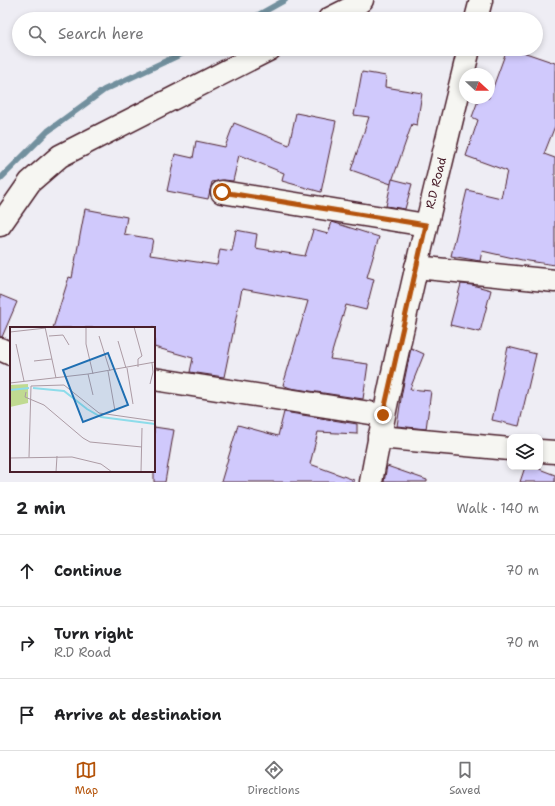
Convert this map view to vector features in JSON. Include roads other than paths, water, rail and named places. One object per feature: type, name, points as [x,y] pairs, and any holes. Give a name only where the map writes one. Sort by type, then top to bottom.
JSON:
[{"type":"street","points":[[343,12],[362,0]]},
{"type":"street","points":[[478,12],[481,0]]},
{"type":"street","points":[[0,225],[30,182],[60,156],[256,56]]},
{"type":"street","name":"R.D Road","points":[[371,482],[383,415],[416,267],[467,56]]},
{"type":"street","points":[[222,192],[426,225]]},
{"type":"street","points":[[416,267],[555,281]]},
{"type":"street","points":[[0,350],[10,354]]},
{"type":"street","points":[[155,379],[383,415]]},
{"type":"street","points":[[379,437],[507,449]]},
{"type":"street","points":[[543,451],[555,452]]},
{"type":"waterway","points":[[264,12],[285,0]]},
{"type":"waterway","points":[[0,179],[48,131],[104,90],[177,56]]}]
